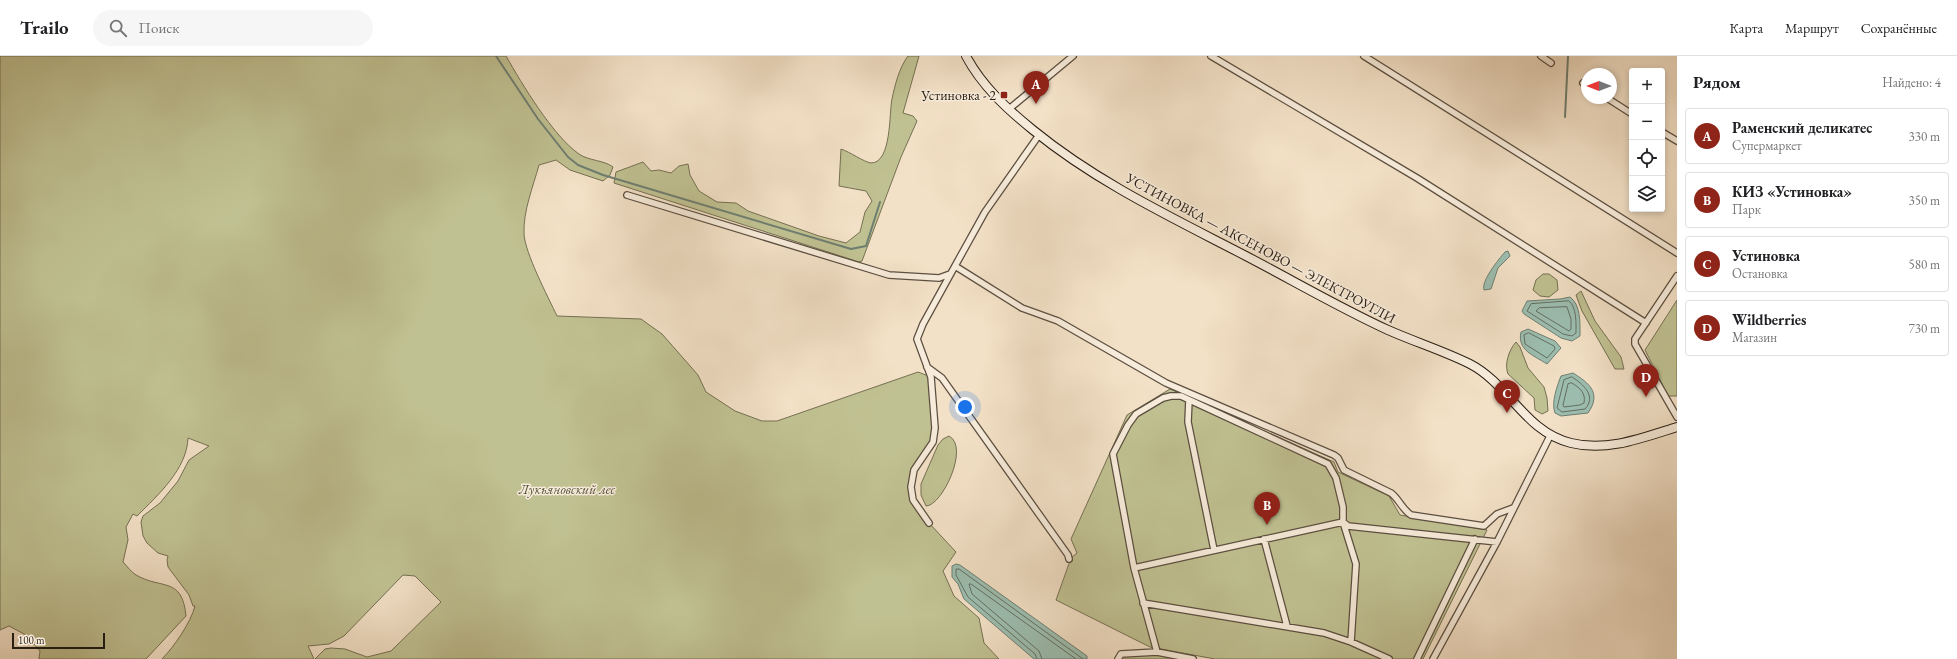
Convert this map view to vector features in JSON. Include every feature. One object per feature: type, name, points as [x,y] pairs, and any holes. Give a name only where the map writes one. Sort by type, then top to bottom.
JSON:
[{"type":"main road","name":"УСТИНОВКА — АКСЕНОВО — ЭЛЕКТРОУГЛИ","points":[[966,56],[976,74],[991,92],[1009,109],[1039,135],[1085,168],[1154,209],[1348,311],[1413,341],[1471,364],[1488,376],[1533,424],[1550,436],[1569,443],[1602,447],[1620,444],[1677,427]]},
{"type":"street","points":[[1009,109],[1073,56]]},
{"type":"street","points":[[1211,56],[1417,178],[1646,323]]},
{"type":"street","points":[[1364,56],[1677,253]]},
{"type":"street","points":[[1540,56],[1551,63]]},
{"type":"street","points":[[1616,104],[1629,112]]},
{"type":"street","points":[[1665,134],[1677,141]]},
{"type":"street","points":[[929,523],[914,500],[911,487],[914,470],[933,442],[935,428],[931,377],[917,339],[923,324],[985,212],[1039,135]]},
{"type":"street","points":[[627,195],[889,275],[939,278],[950,274]]},
{"type":"street","points":[[955,266],[1022,308],[1058,321],[1166,383],[1334,455],[1338,458],[1344,470],[1391,493],[1396,497],[1405,511],[1411,515],[1484,526],[1497,514],[1513,508]]},
{"type":"street","points":[[1677,276],[1635,339],[1635,344],[1677,417]]},
{"type":"street","points":[[927,366],[942,378],[1064,549],[1069,559]]},
{"type":"street","points":[[1157,652],[1134,568],[1113,454],[1128,425],[1136,414],[1164,398],[1171,396],[1181,396],[1328,464],[1336,478],[1343,507],[1342,522],[1356,564],[1351,642]]},
{"type":"street","points":[[1189,400],[1188,422],[1214,550]]},
{"type":"street","points":[[1433,659],[1497,542],[1550,436]]},
{"type":"street","points":[[1134,568],[1342,522],[1348,526],[1497,542]]},
{"type":"street","points":[[1264,539],[1287,626]]},
{"type":"street","points":[[1417,659],[1475,539]]},
{"type":"street","points":[[1143,603],[1324,633],[1351,642],[1389,659]]},
{"type":"street","points":[[1118,659],[1120,654],[1157,652],[1193,659]]},
{"type":"green space","name":"Лукьяновский лес","points":[[0,56],[506,56],[520,81],[539,109],[569,146],[587,158],[613,167],[610,175],[603,181],[570,170],[556,160],[539,165],[531,190],[525,217],[524,234],[528,252],[557,316],[641,319],[662,334],[698,375],[706,392],[735,411],[762,421],[777,421],[918,372],[931,377],[933,442],[914,470],[913,500],[929,523],[956,552],[943,571],[954,596],[979,618],[984,643],[999,659],[315,659],[325,649],[331,648],[345,649],[367,657],[391,651],[441,602],[415,576],[403,575],[344,636],[329,644],[308,646],[314,659],[162,659],[182,634],[195,606],[193,606],[189,595],[168,567],[168,556],[158,553],[147,543],[143,536],[141,522],[143,516],[160,503],[178,481],[189,460],[209,446],[188,438],[183,460],[177,471],[162,490],[137,516],[133,514],[126,527],[128,540],[123,562],[136,575],[175,589],[184,603],[186,616],[146,659],[39,659],[40,651],[26,635],[9,626],[0,630]]},
{"type":"green space","points":[[908,56],[919,56],[903,113],[913,116],[917,121],[901,157],[862,261],[859,262],[614,183],[616,172],[643,162],[651,171],[659,170],[671,173],[679,166],[688,164],[690,175],[699,191],[717,202],[736,203],[748,211],[819,236],[846,243],[860,232],[865,212],[872,201],[866,191],[839,186],[841,149],[871,163],[878,161],[883,155],[890,125],[894,88],[900,71]]},
{"type":"green space","points":[[1543,274],[1549,274],[1557,280],[1558,290],[1549,297],[1540,296],[1533,290],[1536,280]]},
{"type":"green space","points":[[1581,291],[1595,321],[1621,357],[1624,369],[1615,369],[1582,311],[1576,295]]},
{"type":"green space","points":[[1677,300],[1677,396],[1668,396],[1645,350]]},
{"type":"green space","points":[[1516,342],[1520,347],[1528,368],[1544,387],[1548,411],[1542,414],[1535,410],[1534,398],[1508,374],[1508,357]]},
{"type":"green space","points":[[1170,389],[1334,462],[1338,472],[1389,496],[1400,515],[1487,530],[1423,659],[1215,659],[1150,647],[1056,600],[1071,558],[1077,553],[1071,539],[1127,415]]},
{"type":"green space","points":[[949,436],[955,442],[957,452],[955,463],[946,487],[939,497],[926,506],[921,495],[921,484],[938,445],[943,439]]},
{"type":"green space","points":[[1153,652],[1193,659],[1118,659],[1121,654]]},
{"type":"water","points":[[1508,251],[1510,256],[1498,268],[1491,289],[1484,290],[1487,276],[1498,260],[1505,252]]},
{"type":"water","points":[[1570,297],[1574,300],[1578,309],[1580,320],[1580,336],[1572,341],[1561,338],[1524,314],[1522,311],[1527,301]]},
{"type":"water","points":[[1528,329],[1555,341],[1561,348],[1547,364],[1527,351],[1521,343],[1521,332]]},
{"type":"water","points":[[1573,373],[1592,389],[1594,400],[1588,413],[1561,416],[1555,413],[1554,409],[1556,389],[1561,376]]},
{"type":"water","points":[[956,564],[960,565],[1087,656],[1087,659],[1034,659],[964,599],[958,584],[952,577],[952,566]]},
{"type":"waterway","points":[[496,56],[538,119],[568,157],[578,165],[603,175],[851,249],[866,246],[880,202]]},
{"type":"waterway","points":[[1565,117],[1568,56]]},
{"type":"place","name":"Устиновка - 2","points":[[1004,95]]},
{"type":"place","name":"Раменский деликатес","points":[[1036,104]]},
{"type":"place","name":"Wildberries","points":[[1646,397]]},
{"type":"place","name":"Устиновка","points":[[1507,413]]},
{"type":"place","name":"КИЗ «Устиновка»","points":[[1267,525]]}]
